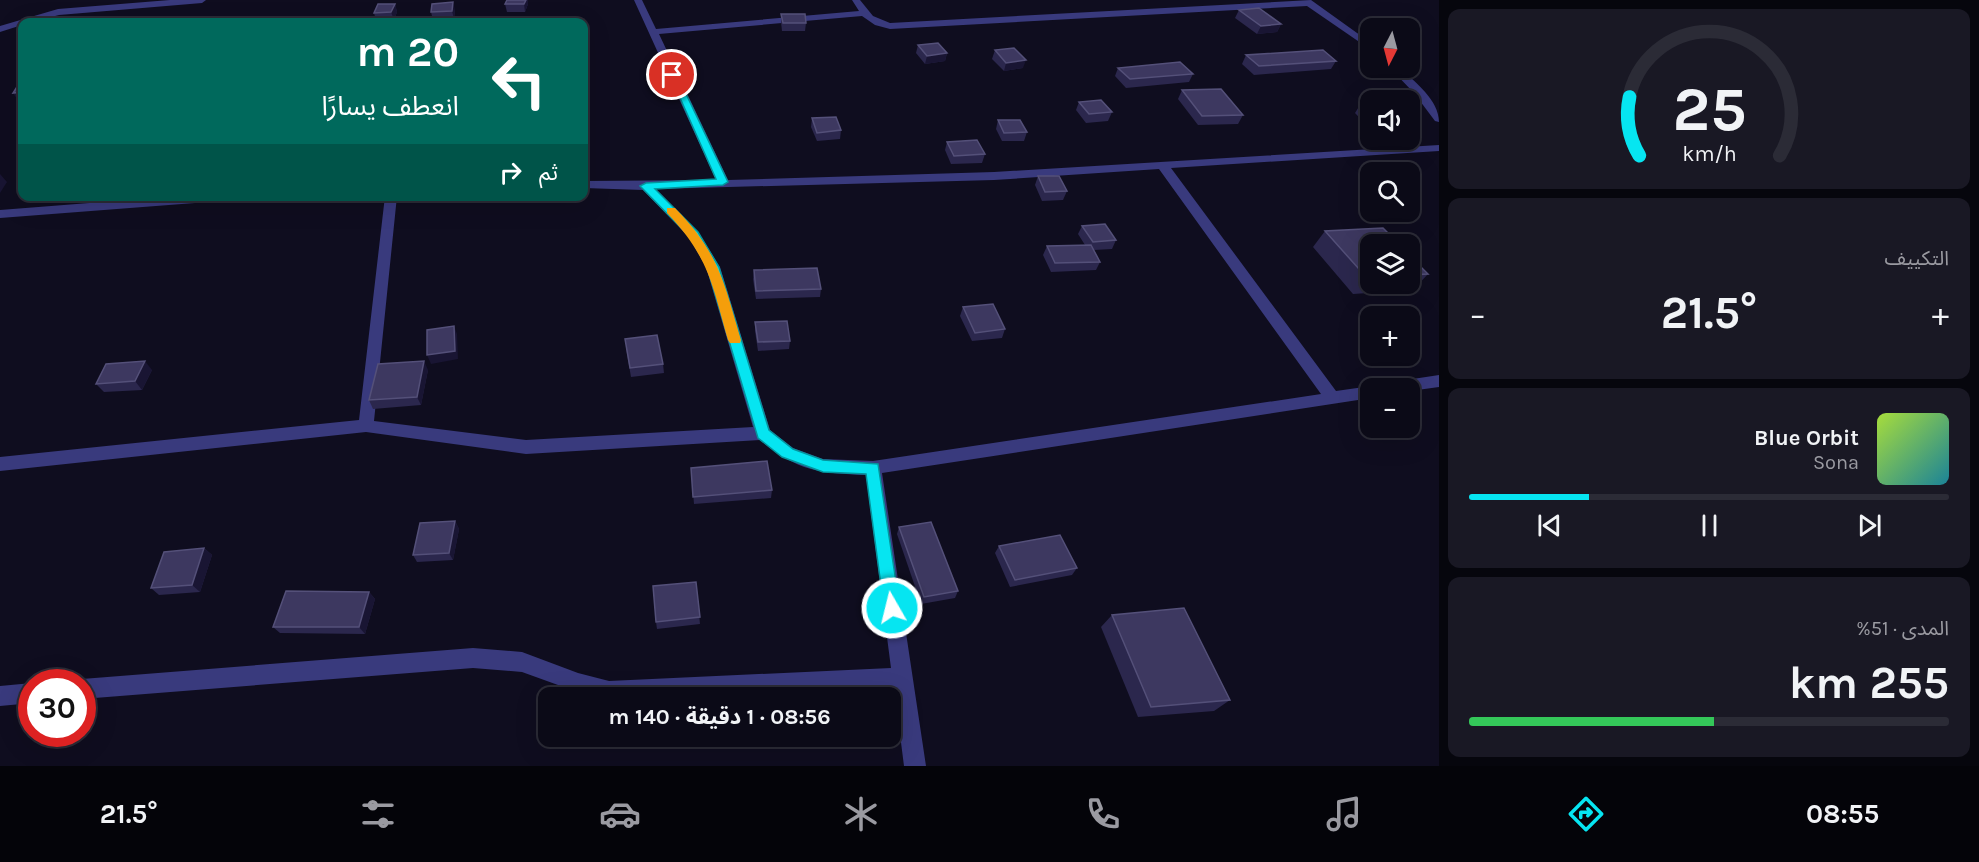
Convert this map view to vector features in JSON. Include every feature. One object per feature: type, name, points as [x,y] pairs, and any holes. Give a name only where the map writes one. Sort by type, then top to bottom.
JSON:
[{"type":"street","points":[[38,18],[58,12],[202,0]]},
{"type":"street","points":[[638,0],[723,182]]},
{"type":"street","points":[[856,0],[864,13],[876,24],[890,26],[1308,2],[1360,39]]},
{"type":"street","points":[[652,32],[864,13]]},
{"type":"street","points":[[0,29],[18,24]]},
{"type":"street","points":[[1405,78],[1439,119]]},
{"type":"street","points":[[588,185],[646,186],[723,182],[960,178],[1439,148]]},
{"type":"street","points":[[1163,166],[1332,398]]},
{"type":"street","points":[[646,186],[694,235],[713,267],[763,434],[788,453],[823,466],[873,468],[1360,394]]},
{"type":"street","points":[[0,214],[169,201]]},
{"type":"street","points":[[366,426],[390,201]]},
{"type":"street","points":[[1420,384],[1439,381]]},
{"type":"street","points":[[0,464],[366,426],[526,447],[763,434]]},
{"type":"street","points":[[873,468],[915,766]]},
{"type":"street","points":[[96,688],[473,658],[502,659],[527,664],[584,687],[609,691],[902,678]]},
{"type":"street","points":[[0,696],[18,694]]},
{"type":"building","points":[[507,0],[526,0],[524,4],[505,4]]},
{"type":"building","points":[[453,2],[452,11],[431,12],[432,4]]},
{"type":"building","points":[[378,4],[395,4],[391,12],[374,13]]},
{"type":"building","points":[[1259,8],[1281,24],[1261,26],[1239,10]]},
{"type":"building","points":[[781,14],[805,14],[806,23],[783,23]]},
{"type":"building","points":[[938,43],[947,53],[927,56],[918,45]]},
{"type":"building","points":[[1014,48],[1026,60],[1006,63],[995,50]]},
{"type":"building","points":[[1323,50],[1336,61],[1259,66],[1246,55]]},
{"type":"building","points":[[1180,62],[1193,74],[1130,79],[1118,68]]},
{"type":"building","points":[[1221,89],[1243,115],[1202,116],[1182,90]]},
{"type":"building","points":[[1101,100],[1112,112],[1089,114],[1079,102]]},
{"type":"building","points":[[836,117],[841,130],[817,133],[812,118]]},
{"type":"building","points":[[998,120],[1020,120],[1027,132],[1004,133]]},
{"type":"building","points":[[977,140],[985,154],[954,156],[947,142]]},
{"type":"building","points":[[1038,176],[1059,176],[1067,191],[1045,192]]},
{"type":"building","points":[[1105,224],[1116,240],[1093,242],[1082,226]]},
{"type":"building","points":[[1383,228],[1389,234],[1360,234],[1360,270],[1325,231]]},
{"type":"building","points":[[1091,245],[1100,262],[1055,263],[1047,246]]},
{"type":"building","points":[[1420,266],[1428,274],[1420,274]]},
{"type":"building","points":[[817,268],[821,289],[756,291],[754,270]]},
{"type":"building","points":[[993,304],[1005,329],[975,333],[963,307]]},
{"type":"building","points":[[787,321],[790,341],[758,342],[755,322]]},
{"type":"building","points":[[454,326],[455,351],[427,355],[427,330]]},
{"type":"building","points":[[657,335],[663,364],[630,368],[625,339]]},
{"type":"building","points":[[145,361],[135,381],[96,384],[106,364]]},
{"type":"building","points":[[424,361],[417,397],[369,400],[378,364]]},
{"type":"building","points":[[767,461],[772,490],[693,497],[691,468]]},
{"type":"building","points":[[455,521],[449,553],[413,555],[420,523]]},
{"type":"building","points":[[931,522],[958,591],[924,597],[899,527]]},
{"type":"building","points":[[1060,535],[1077,568],[1015,580],[999,546]]},
{"type":"building","points":[[204,548],[192,585],[151,588],[164,552]]},
{"type":"building","points":[[696,582],[700,617],[656,622],[653,586]]},
{"type":"building","points":[[286,591],[369,592],[359,627],[273,627]]},
{"type":"building","points":[[1184,608],[1230,700],[1151,707],[1112,615]]},
{"type":"slow traffic","points":[[671,211],[694,235],[713,267],[735,340]]},
{"type":"route","points":[[672,75],[723,182],[646,186],[694,235],[713,267],[763,434],[788,453],[823,466],[873,468],[892,608]]}]
